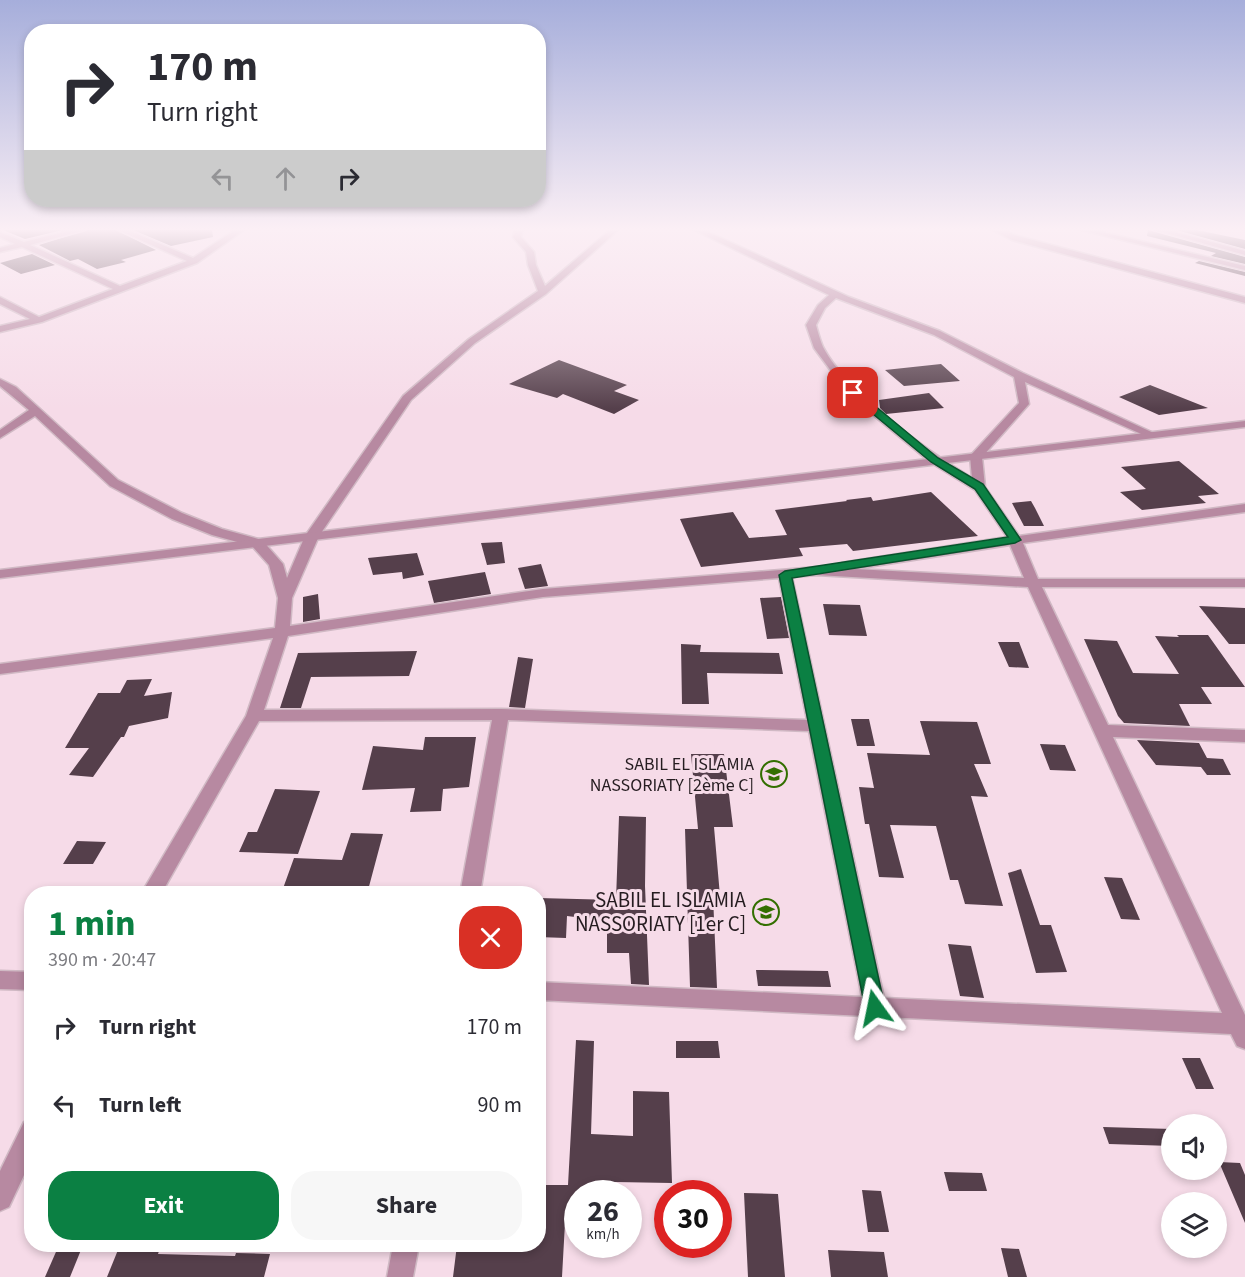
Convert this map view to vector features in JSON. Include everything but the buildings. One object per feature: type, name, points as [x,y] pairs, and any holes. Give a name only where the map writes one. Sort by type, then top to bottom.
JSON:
[{"type":"street","points":[[0,329],[39,320],[118,290]]},
{"type":"street","points":[[155,886],[254,716],[282,632],[285,597],[312,536],[407,398],[472,341],[546,290]]},
{"type":"street","points":[[826,290],[937,333],[1019,375],[1152,435]]},
{"type":"street","points":[[1206,290],[1245,300]]},
{"type":"street","points":[[546,991],[875,1008],[1242,1032],[1015,540],[979,487],[934,460],[853,393],[819,348],[812,325],[821,307],[835,294]]},
{"type":"street","points":[[0,300],[39,320]]},
{"type":"street","points":[[979,487],[976,456],[1024,404],[1019,375]]},
{"type":"street","points":[[0,382],[12,389],[114,483],[177,516],[217,532],[257,543],[276,564],[285,597]]},
{"type":"street","points":[[0,435],[35,411]]},
{"type":"street","points":[[0,574],[1245,424]]},
{"type":"street","points":[[0,669],[282,632],[543,593],[817,571],[1015,540],[1245,508]]},
{"type":"street","points":[[817,571],[1033,583],[1245,583]]},
{"type":"street","points":[[785,575],[875,1008]]},
{"type":"street","points":[[254,716],[501,714],[817,726]]},
{"type":"street","points":[[471,886],[501,714]]},
{"type":"street","points":[[1102,731],[1245,736]]},
{"type":"street","points":[[0,980],[24,981]]},
{"type":"street","points":[[0,1198],[24,1147]]},
{"type":"street","points":[[400,1277],[405,1252]]},
{"type":"place","name":"SABIL EL ISLAMIA NASSORIATY [2ème C]","points":[[774,774]]},
{"type":"place","name":"SABIL EL ISLAMIA NASSORIATY [1er C]","points":[[766,912]]},
{"type":"route","points":[[853,393],[934,460],[979,487],[1015,540],[785,575],[875,1008]]}]
